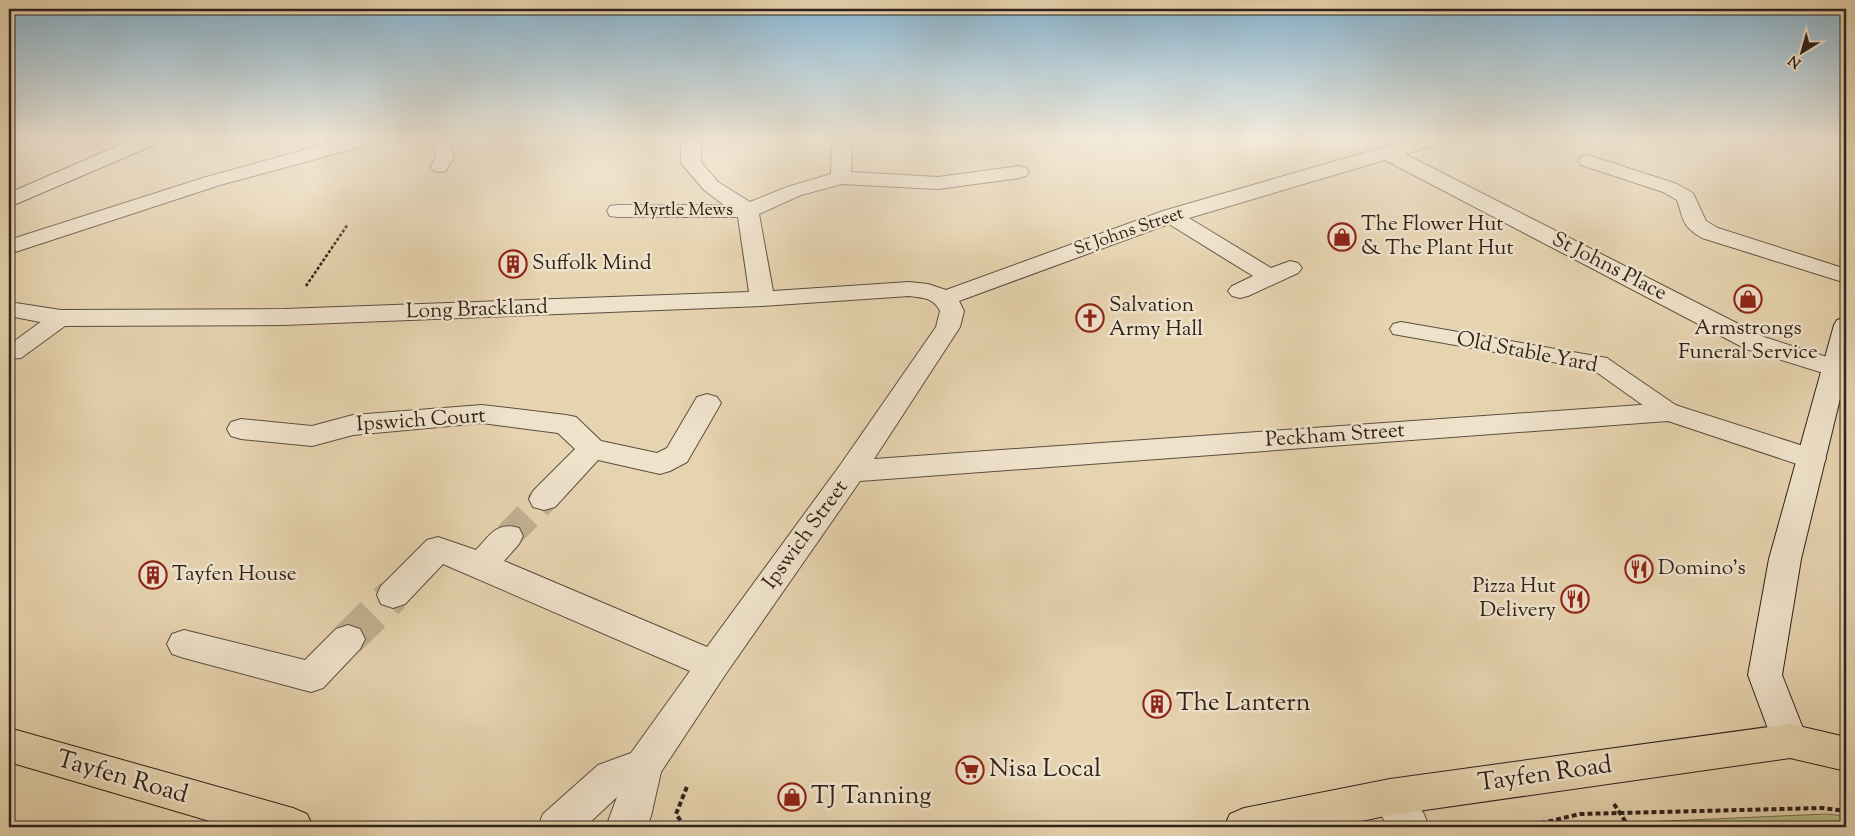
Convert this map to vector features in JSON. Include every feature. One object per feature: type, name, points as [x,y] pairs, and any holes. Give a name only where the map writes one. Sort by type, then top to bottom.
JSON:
[{"type":"main road","name":"Tayfen Road","points":[[1244,827],[1400,812],[1590,768],[1790,741],[1846,754]]},
{"type":"main road","name":"Tayfen Road","points":[[9,746],[293,827]]},
{"type":"street","points":[[9,201],[59,179]]},
{"type":"street","points":[[9,247],[220,179]]},
{"type":"street","points":[[705,179],[711,186],[748,210],[762,298]]},
{"type":"street","points":[[748,210],[794,191],[837,179]]},
{"type":"street","points":[[861,179],[938,183],[967,179]]},
{"type":"street","name":"St Johns Street","points":[[945,298],[1171,216],[1298,179]]},
{"type":"street","name":"St Johns Place","points":[[1439,179],[1755,342],[1840,370]]},
{"type":"street","points":[[1643,179],[1670,188],[1686,197],[1696,225],[1710,233],[1846,276]]},
{"type":"street","name":"Myrtle Mews","points":[[618,211],[748,210]]},
{"type":"street","points":[[1171,216],[1280,272],[1240,291]]},
{"type":"street","name":"Long Brackland","points":[[9,309],[61,318],[284,317],[762,298],[909,289],[928,291],[945,298]]},
{"type":"street","name":"Ipswich Street","points":[[625,827],[632,816],[644,766],[713,665],[851,471],[948,327],[952,311],[945,298]]},
{"type":"street","points":[[1790,741],[1765,675],[1785,559],[1812,458],[1840,370],[1846,325]]},
{"type":"street","points":[[544,499],[592,449],[660,464],[677,455],[707,403]]},
{"type":"street","name":"Peckham Street","points":[[851,471],[1669,412],[1812,458]]},
{"type":"street","name":"Ipswich Court","points":[[241,429],[312,436],[353,425],[482,414],[566,424],[592,449]]},
{"type":"street","points":[[481,565],[508,536]]},
{"type":"street","points":[[393,595],[438,549],[481,565],[713,665]]},
{"type":"street","points":[[184,644],[311,677],[348,639]]},
{"type":"street","points":[[557,827],[612,778],[644,766]]},
{"type":"lane","points":[[12,353],[61,318]]},
{"type":"lane","name":"Old Stable Yard","points":[[1401,329],[1599,363],[1669,412]]},
{"type":"path","points":[[284,317],[348,224]]},
{"type":"path","points":[[685,827],[676,814],[688,784]]},
{"type":"path","points":[[1525,827],[1580,814],[1822,808],[1846,811]]},
{"type":"green space","points":[[1826,814],[1846,816],[1846,827],[1648,827],[1645,822]]},
{"type":"tunnel","points":[[508,536],[544,499]]},
{"type":"tunnel","points":[[348,639],[393,595]]},
{"type":"place","name":"The Flower Hut & The Plant Hut","points":[[1342,237]]},
{"type":"place","name":"Suffolk Mind","points":[[513,264]]},
{"type":"place","name":"Armstrongs Funeral Service","points":[[1748,299]]},
{"type":"place","name":"Salvation Army Hall","points":[[1090,318]]},
{"type":"place","name":"Domino's","points":[[1639,569]]},
{"type":"place","name":"Tayfen House","points":[[153,575]]},
{"type":"place","name":"Pizza Hut Delivery","points":[[1575,599]]},
{"type":"place","name":"The Lantern","points":[[1157,704]]},
{"type":"place","name":"Nisa Local","points":[[970,770]]},
{"type":"place","name":"TJ Tanning","points":[[792,797]]}]
